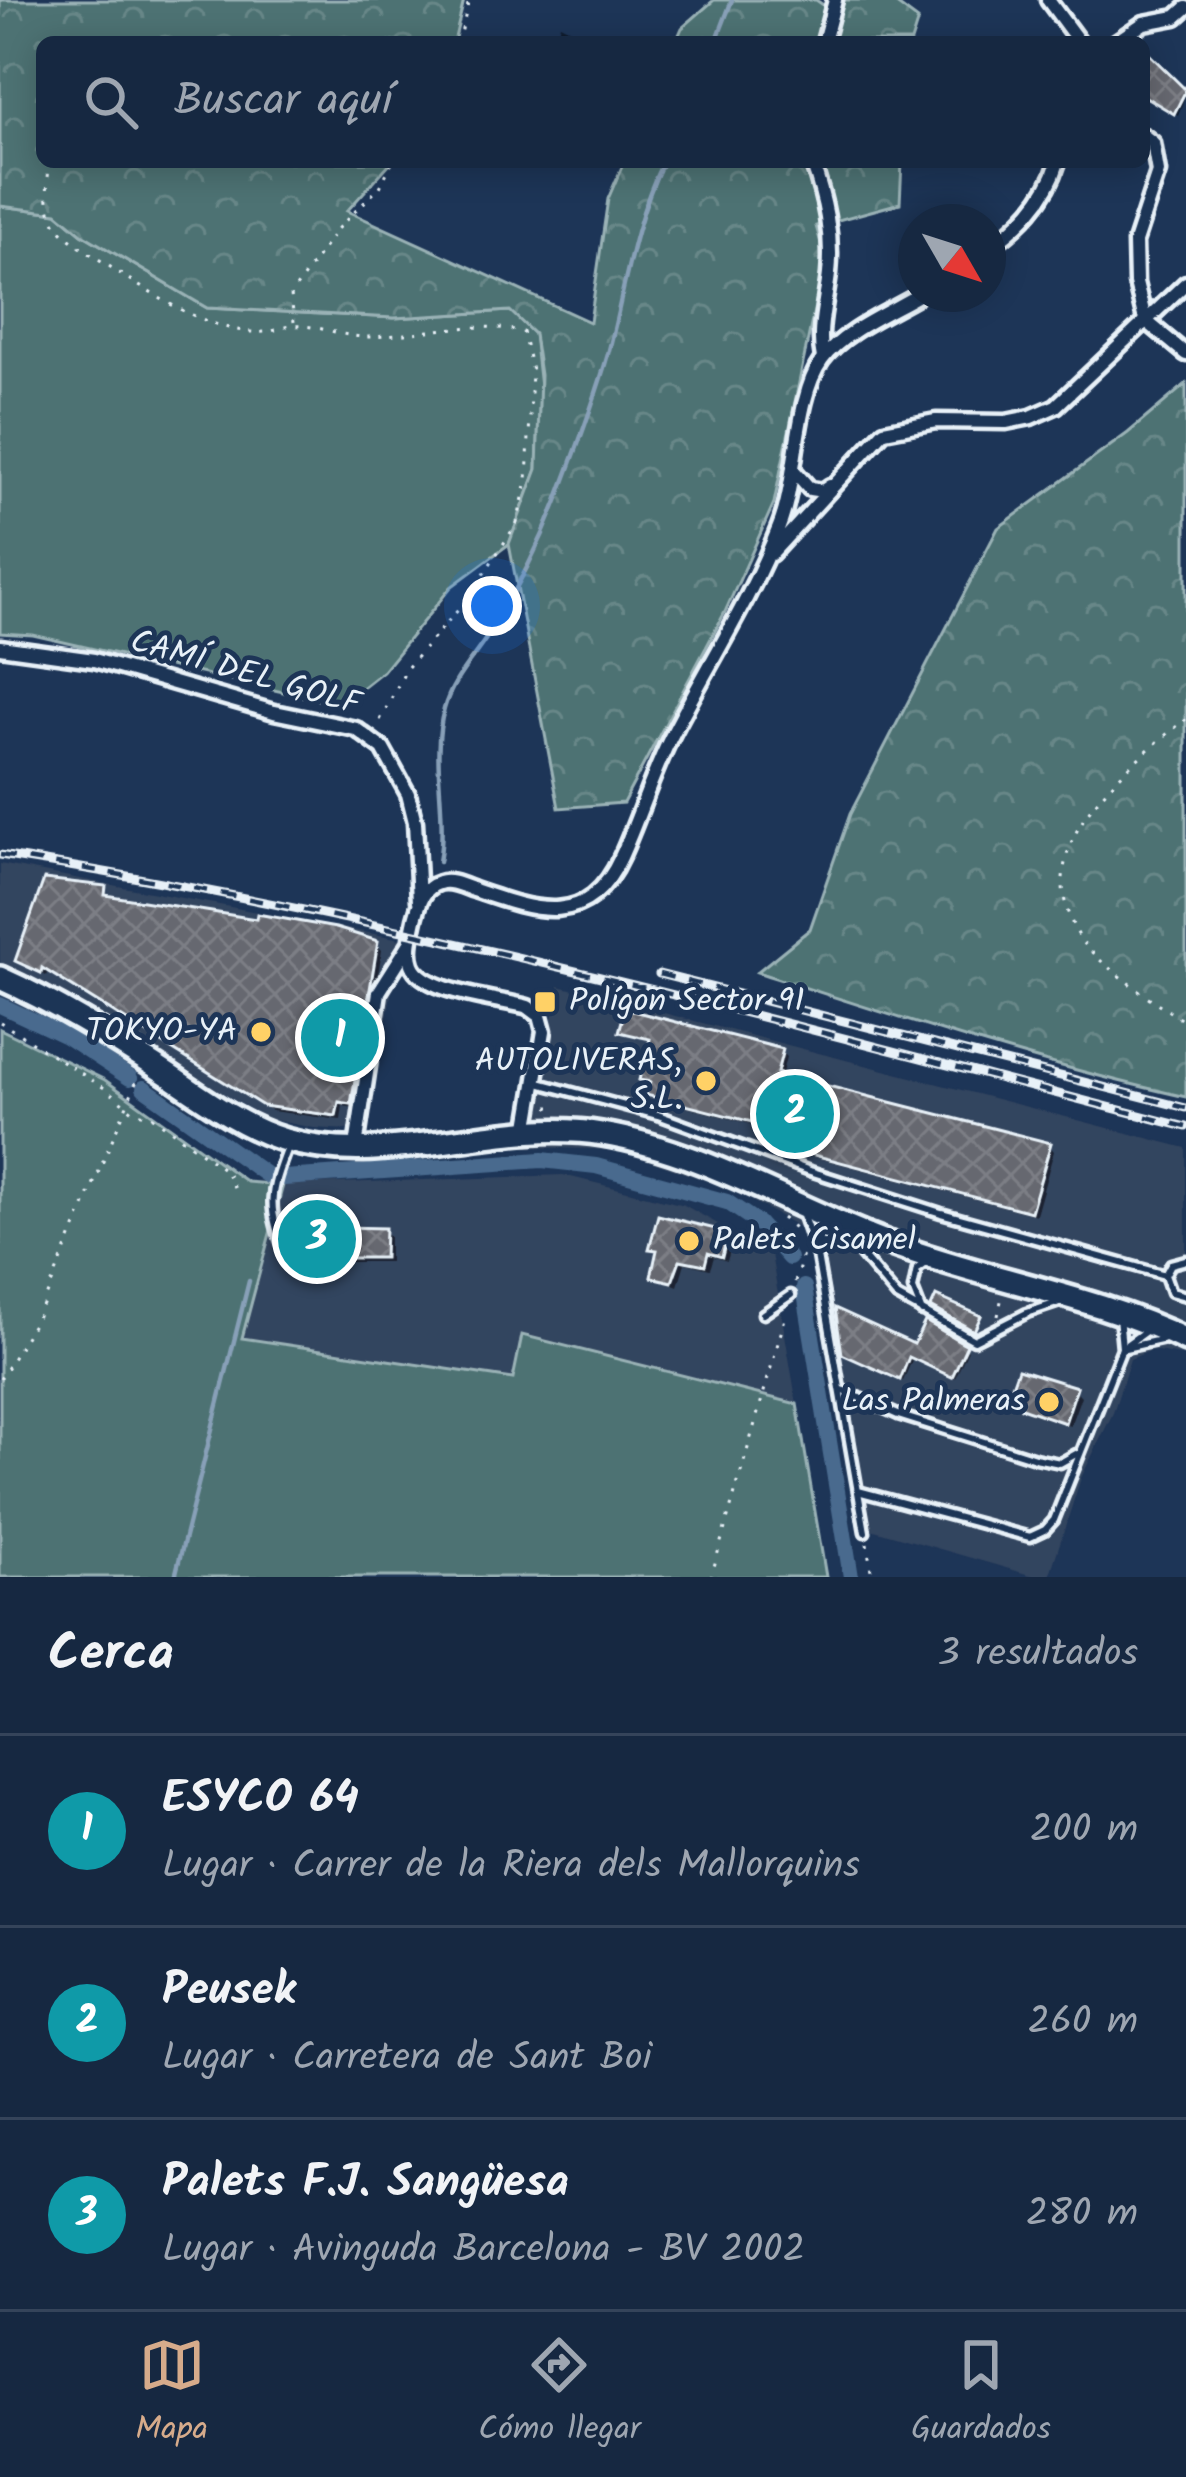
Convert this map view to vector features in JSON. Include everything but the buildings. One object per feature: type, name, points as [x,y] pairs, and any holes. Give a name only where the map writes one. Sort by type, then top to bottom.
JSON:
[{"type":"main road","points":[[0,978],[63,1009],[236,1119],[290,1142],[356,1147],[527,1132],[604,1134],[650,1144],[789,1212],[828,1218],[931,1258],[1120,1313],[1183,1338]]},
{"type":"street","points":[[826,36],[835,0]]},
{"type":"street","points":[[1048,0],[1079,36]]},
{"type":"street","points":[[1123,36],[1144,23],[1182,17]]},
{"type":"street","points":[[1150,141],[1158,172],[1135,242],[1136,283],[1145,320],[1186,354]]},
{"type":"street","points":[[814,168],[827,210],[831,248],[819,341],[823,358]]},
{"type":"street","points":[[1006,233],[1035,207],[1056,168]]},
{"type":"street","points":[[766,559],[884,431],[936,421],[1006,422],[1056,406],[1186,283]]},
{"type":"street","points":[[419,902],[428,889],[442,882],[547,911],[576,906],[595,893],[619,860],[649,781],[766,559],[782,521],[812,382],[823,358],[898,307]]},
{"type":"street","points":[[794,471],[815,491],[842,480]]},
{"type":"street","name":"CAMÍ DEL GOLF","points":[[0,647],[94,659],[274,712],[340,724],[370,738],[393,763],[415,822],[419,902],[410,942],[379,992],[356,1147]]},
{"type":"street","points":[[410,942],[413,968],[425,981],[528,1007],[540,1016],[544,1031],[527,1132]]},
{"type":"lane","points":[[536,1082],[658,1115],[941,1214],[1165,1275]]},
{"type":"lane","points":[[287,1258],[270,1212],[275,1181],[290,1142]]},
{"type":"lane","points":[[789,1212],[817,1256],[865,1532]]},
{"type":"lane","points":[[817,1256],[828,1218]]},
{"type":"lane","points":[[828,1218],[897,1297],[974,1340],[1027,1313],[1071,1299]]},
{"type":"lane","points":[[820,1245],[836,1240],[851,1246]]},
{"type":"lane","points":[[922,1314],[913,1289],[917,1269],[931,1258]]},
{"type":"lane","points":[[1186,1260],[1171,1264],[1165,1275],[1171,1292],[1186,1296]]},
{"type":"lane","points":[[763,1314],[791,1295]]},
{"type":"lane","points":[[1120,1313],[1122,1348]]},
{"type":"lane","points":[[858,1491],[1030,1537],[1045,1530],[1054,1520],[1122,1348],[1134,1336],[1156,1328]]},
{"type":"lane","points":[[1122,1348],[1183,1338]]},
{"type":"lane","points":[[840,1389],[898,1415],[1035,1458],[1060,1463],[1079,1453]]},
{"type":"path","points":[[460,36],[469,0]]},
{"type":"path","points":[[49,168],[46,191],[53,221],[68,242],[168,305],[208,320],[263,332],[294,326],[364,337],[426,328],[523,332],[532,371],[527,481],[517,523],[466,601],[407,668],[370,738]]},
{"type":"path","points":[[294,326],[291,295],[337,230],[380,187],[389,168]]},
{"type":"path","points":[[1186,719],[1094,802],[1076,831],[1063,867],[1063,894],[1079,938],[1127,981],[1186,1023]]},
{"type":"path","points":[[0,1022],[124,1105],[153,1117],[226,1171],[236,1191]]},
{"type":"path","points":[[0,1378],[39,1314],[146,1060]]},
{"type":"path","points":[[711,1577],[808,1239],[789,1212]]},
{"type":"path","points":[[974,1340],[999,1315],[1000,1288]]},
{"type":"path","points":[[865,1532],[872,1577]]},
{"type":"shaded area","points":[[0,864],[401,939],[367,1131],[268,1119],[27,981],[0,972]]},
{"type":"shaded area","points":[[559,986],[1186,1148],[1186,1356],[1152,1350],[1130,1359],[1113,1413],[1081,1478],[1049,1577],[857,1525],[817,1267],[799,1227],[731,1189],[618,1150],[524,1147]]},
{"type":"shaded area","points":[[563,1175],[684,1205],[771,1254],[797,1404],[523,1336],[514,1379],[241,1338],[283,1185]]},
{"type":"green space","points":[[0,0],[464,0],[455,36],[36,36],[36,168],[386,168],[347,211],[590,322],[608,199],[621,168],[902,168],[900,203],[816,226],[825,257],[774,503],[725,612],[623,803],[559,808],[509,544],[537,469],[540,375],[534,334],[510,311],[394,318],[207,308],[82,234],[57,213],[0,206]]},
{"type":"green space","points":[[714,0],[816,0],[826,7],[836,0],[891,0],[918,20],[913,36],[679,36]]},
{"type":"green space","points":[[0,206],[57,213],[82,234],[207,308],[394,318],[511,311],[534,334],[540,387],[537,469],[509,544],[451,587],[383,671],[340,705],[33,635],[0,633]]},
{"type":"green space","points":[[1186,384],[1186,1097],[1024,1056],[757,972],[810,929],[850,814],[998,528],[1128,433]]},
{"type":"green space","points":[[0,1029],[105,1080],[247,1182],[283,1185],[242,1338],[513,1379],[522,1335],[797,1404],[826,1577],[0,1577]]},
{"type":"waterway","points":[[718,36],[732,0]]},
{"type":"waterway","points":[[439,862],[439,747],[444,709],[458,678],[519,584],[557,501],[603,373],[637,232],[660,168]]},
{"type":"waterway","points":[[0,1005],[66,1036],[130,1078]]},
{"type":"waterway","points":[[144,1088],[268,1176]]},
{"type":"waterway","points":[[284,1178],[542,1160],[596,1166],[727,1202],[758,1223],[789,1258]]},
{"type":"waterway","points":[[175,1577],[249,1281]]},
{"type":"waterway","points":[[804,1287],[851,1577]]},
{"type":"railway","points":[[0,855],[150,880],[448,941],[1186,1127]]},
{"type":"railway","points":[[659,974],[1186,1108]]},
{"type":"place","name":"Polígon Sector 91","points":[[545,1002]]},
{"type":"place","name":"TOKYO-YA","points":[[261,1032]]},
{"type":"place","name":"ESYCO 64","points":[[340,1038]]},
{"type":"place","name":"AUTOLIVERAS, S.L.","points":[[706,1081]]},
{"type":"place","name":"Peusek","points":[[795,1114]]},
{"type":"place","name":"Palets F.J. Sangüesa","points":[[317,1239]]},
{"type":"place","name":"Palets Cisamel","points":[[689,1241]]},
{"type":"place","name":"Las Palmeras","points":[[1049,1402]]}]
